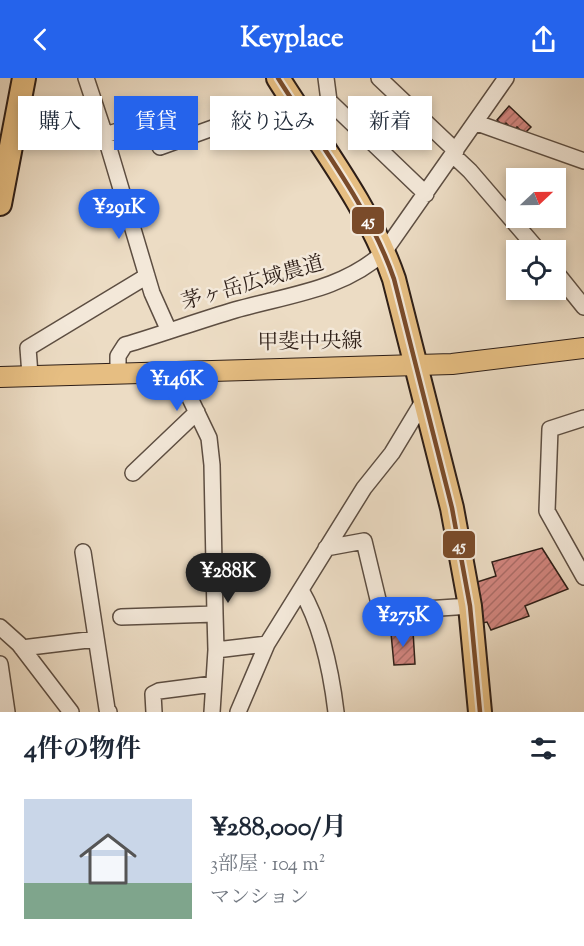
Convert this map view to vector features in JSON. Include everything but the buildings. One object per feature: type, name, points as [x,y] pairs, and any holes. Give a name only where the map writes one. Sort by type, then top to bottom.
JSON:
[{"type":"highway","points":[[2,129],[9,78]]},
{"type":"highway","points":[[0,204],[24,78]]},
{"type":"highway","points":[[278,78],[289,96]]},
{"type":"highway","points":[[323,150],[384,252],[452,508],[470,606],[480,712]]},
{"type":"main road","name":"甲斐中央線","points":[[0,377],[415,365],[517,358],[584,348]]},
{"type":"street","points":[[86,78],[147,276],[168,332]]},
{"type":"street","points":[[326,78],[328,96]]},
{"type":"street","points":[[379,78],[454,153],[529,240]]},
{"type":"street","name":"茅ヶ岳広域農道","points":[[117,372],[118,356],[125,345],[236,310],[326,287],[374,261],[384,252],[426,194],[506,78]]},
{"type":"street","points":[[336,108],[426,194]]},
{"type":"street","points":[[105,135],[144,123],[152,127],[160,147],[210,129]]},
{"type":"street","points":[[477,123],[584,160]]},
{"type":"street","points":[[30,375],[28,348],[147,276]]},
{"type":"street","points":[[566,285],[584,307]]},
{"type":"street","points":[[177,371],[209,438],[212,465],[216,650],[212,712]]},
{"type":"street","points":[[238,712],[267,645],[364,488],[392,453],[424,400]]},
{"type":"street","points":[[133,473],[197,412]]},
{"type":"street","points":[[584,418],[550,429],[546,466],[547,511],[584,577]]},
{"type":"street","points":[[326,548],[364,541],[381,612],[470,606]]},
{"type":"street","points":[[82,552],[109,712]]},
{"type":"street","points":[[301,590],[319,631],[332,679],[336,712]]},
{"type":"street","points":[[121,617],[215,614]]},
{"type":"street","points":[[0,627],[22,648],[71,712]]},
{"type":"street","points":[[22,648],[96,639]]},
{"type":"street","points":[[216,650],[267,645]]},
{"type":"street","points":[[0,664],[7,712]]},
{"type":"street","points":[[154,712],[153,694],[159,691],[213,684]]},
{"type":"transit line","name":"45","points":[[278,78],[357,200],[394,279],[452,508],[470,606],[480,712]]}]
